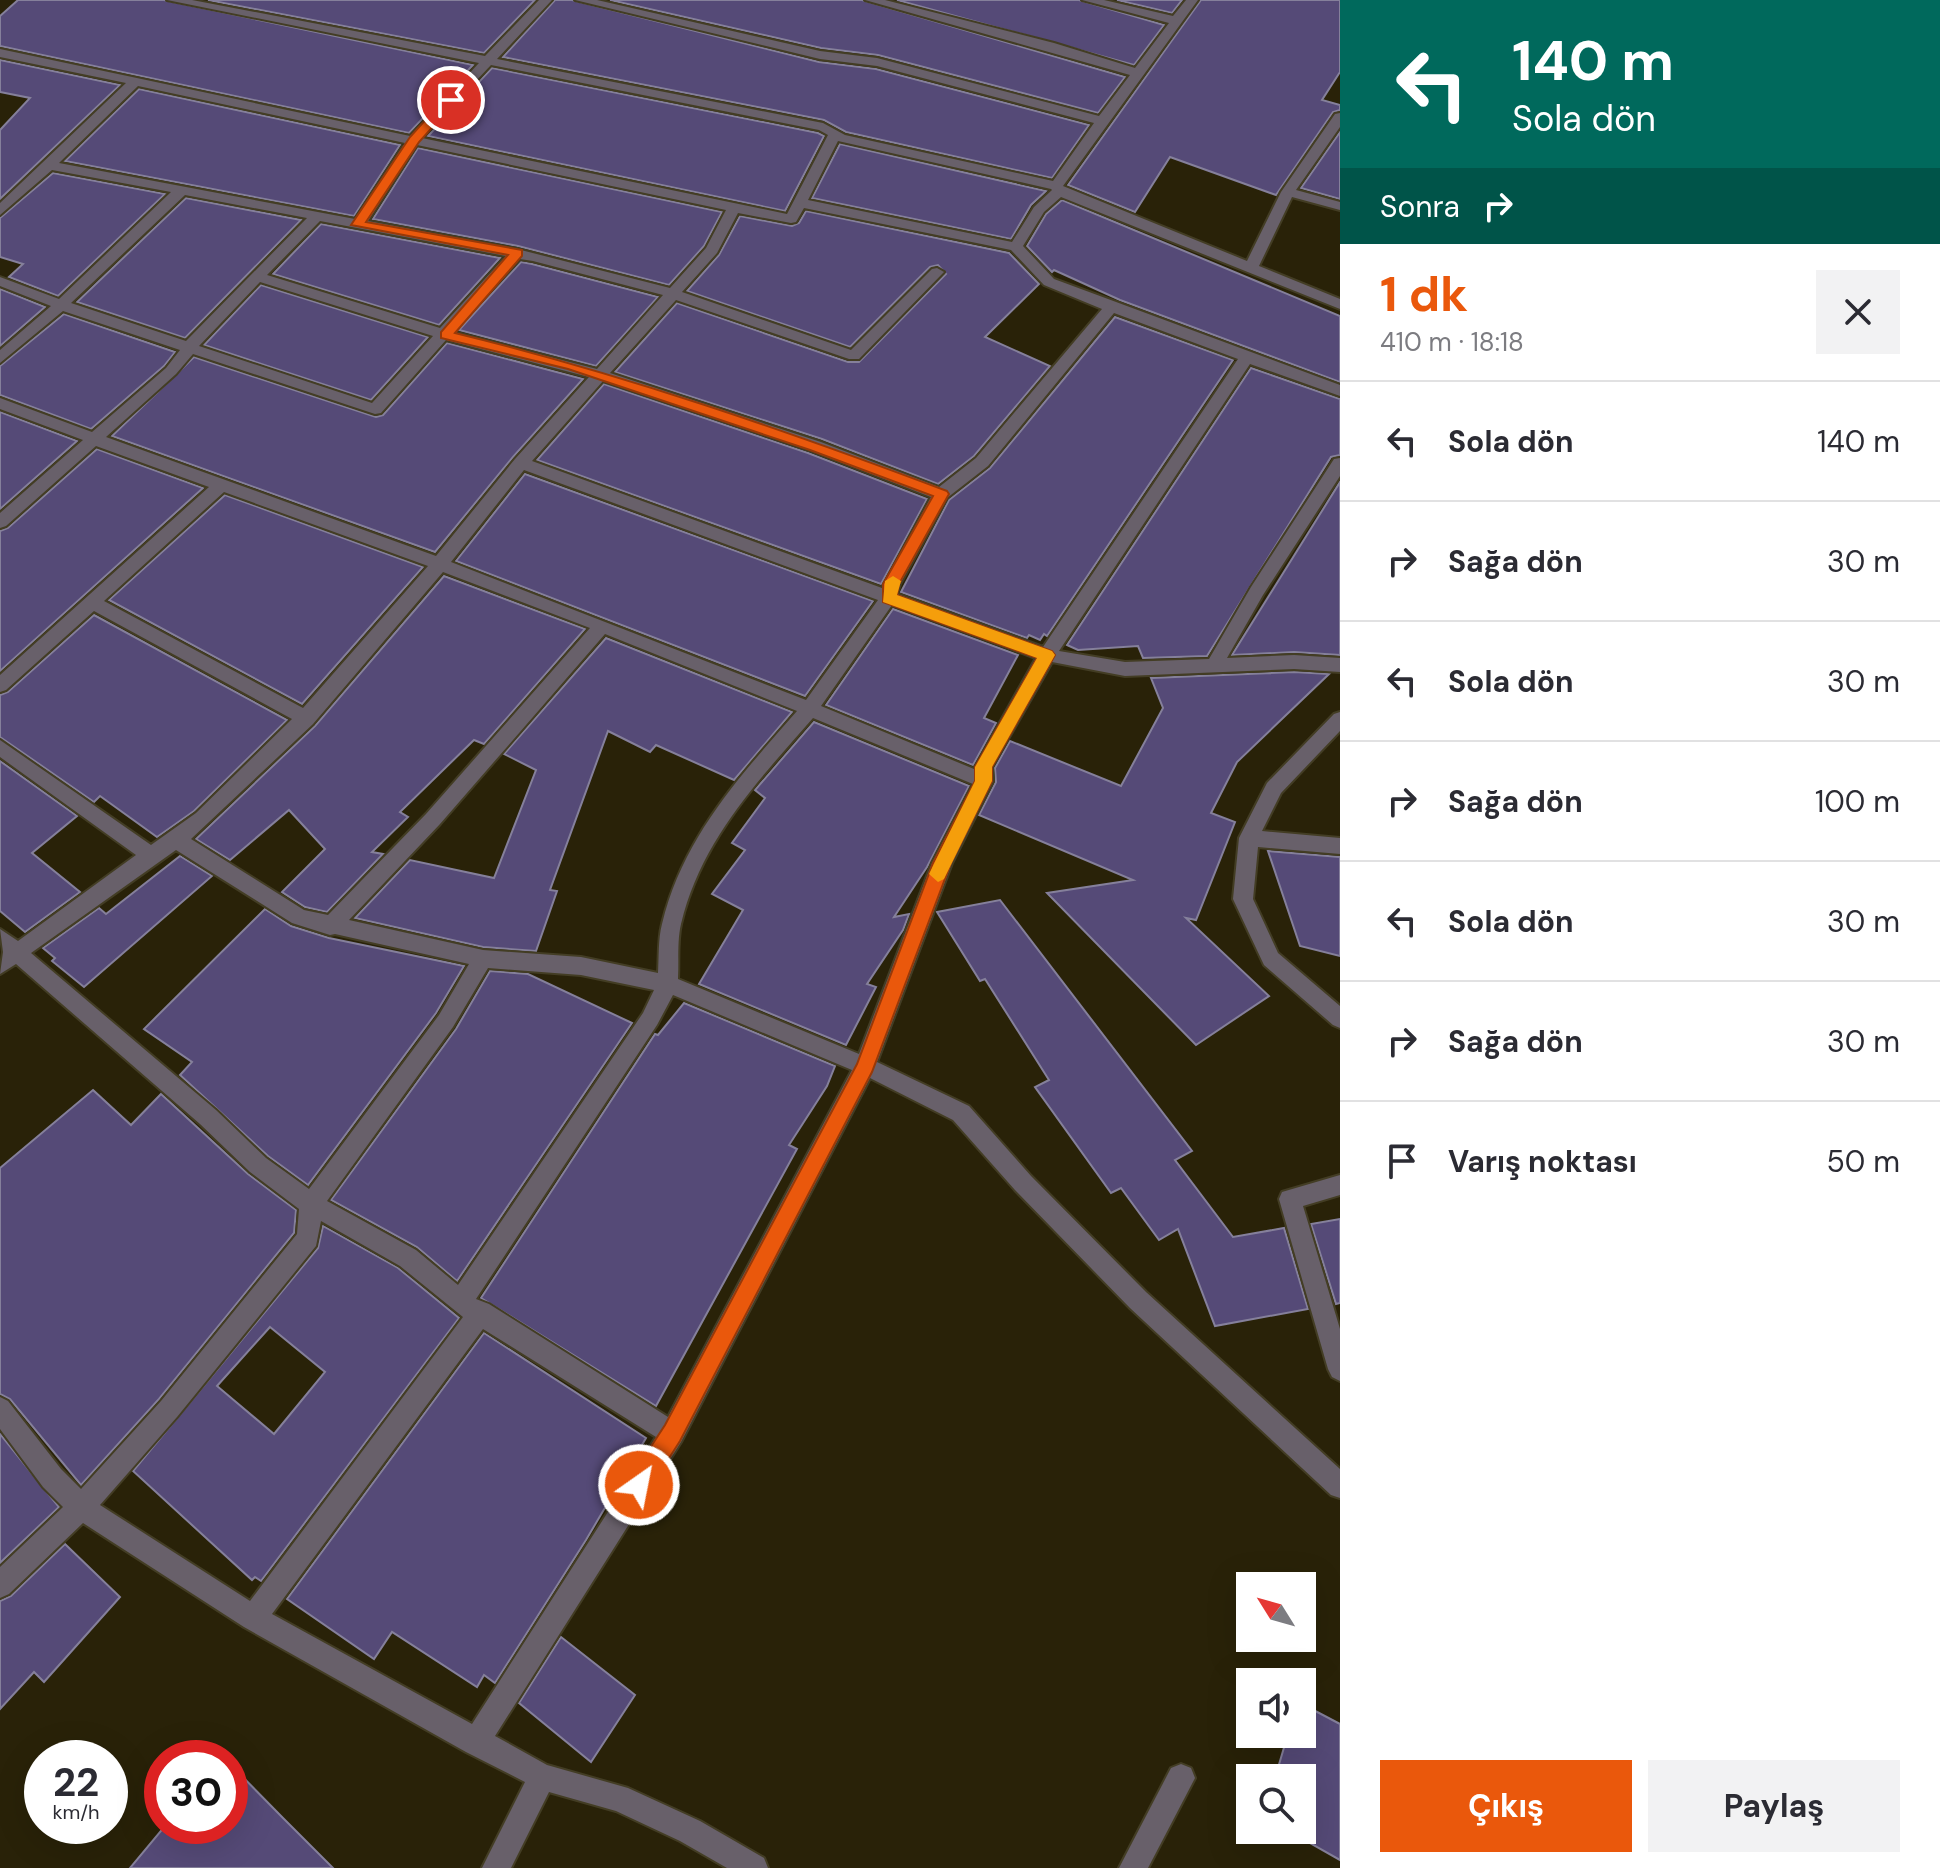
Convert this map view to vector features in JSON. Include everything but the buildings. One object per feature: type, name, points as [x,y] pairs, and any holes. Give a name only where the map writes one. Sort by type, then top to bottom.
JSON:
[{"type":"street","points":[[173,0],[781,118],[1058,188],[1340,304]]},
{"type":"street","points":[[358,225],[414,139],[546,0]]},
{"type":"street","points":[[581,0],[820,55],[877,62],[1102,121]]},
{"type":"street","points":[[871,0],[1138,73]]},
{"type":"street","points":[[1088,0],[1177,21]]},
{"type":"street","points":[[1016,247],[1102,121],[1192,0]]},
{"type":"street","points":[[0,53],[791,219],[835,134]]},
{"type":"street","points":[[0,211],[137,80]]},
{"type":"street","points":[[1251,268],[1288,192],[1340,117]]},
{"type":"street","points":[[49,165],[517,253],[671,293],[854,356],[937,272]]},
{"type":"street","points":[[0,358],[61,305],[182,190]]},
{"type":"street","points":[[1288,192],[1340,206]]},
{"type":"street","points":[[800,203],[1016,247],[1049,282],[1340,391]]},
{"type":"street","points":[[672,1433],[471,1307],[408,1258],[311,1204],[258,1165],[208,1117],[5,951],[150,855],[179,842],[307,719],[441,565],[521,463],[712,250],[734,208]]},
{"type":"street","points":[[0,522],[171,371],[189,348],[317,216]]},
{"type":"street","points":[[0,281],[61,305],[375,409],[517,253]]},
{"type":"street","points":[[258,277],[445,335],[599,375],[815,446],[941,494]]},
{"type":"street","points":[[253,1618],[471,1307],[650,1019],[668,984],[671,925],[698,851],[730,800],[809,710],[888,598],[891,584],[941,494],[982,462],[1111,307]]},
{"type":"street","points":[[475,1743],[672,1433],[865,1066],[942,863],[984,781],[983,767],[1047,655],[1247,357]]},
{"type":"street","points":[[0,403],[602,626],[984,781]]},
{"type":"street","points":[[521,463],[1047,655],[1125,669],[1340,665]]},
{"type":"street","points":[[1214,666],[1257,591],[1340,463]]},
{"type":"street","points":[[0,685],[221,486]]},
{"type":"street","points":[[92,602],[307,719]]},
{"type":"street","points":[[330,927],[433,819],[602,626]]},
{"type":"street","points":[[1340,719],[1274,788],[1249,838],[1243,899],[1271,959],[1340,1019]]},
{"type":"street","points":[[0,747],[150,855]]},
{"type":"street","points":[[1249,838],[1340,846]]},
{"type":"street","points":[[179,842],[299,917],[330,927],[483,959],[581,966],[668,984],[865,1066],[961,1113],[1023,1183],[1138,1300],[1340,1486]]},
{"type":"street","points":[[0,1585],[81,1507],[169,1409],[308,1238],[311,1204],[446,1021],[483,959]]},
{"type":"street","points":[[1340,1185],[1290,1199],[1340,1369]]},
{"type":"street","points":[[0,1409],[52,1478],[81,1507],[253,1618],[475,1743],[542,1777],[618,1798],[690,1831],[754,1868]]},
{"type":"street","points":[[496,1868],[542,1777]]},
{"type":"street","points":[[1133,1868],[1181,1778]]},
{"type":"slow traffic","points":[[893,581],[888,598],[1047,655],[983,767],[984,781],[938,874]]},
{"type":"route","points":[[451,100],[414,139],[358,225],[517,253],[445,335],[572,366],[815,446],[941,494],[891,584],[888,598],[1047,655],[983,767],[984,781],[942,863],[865,1066],[672,1433],[639,1485]]}]
